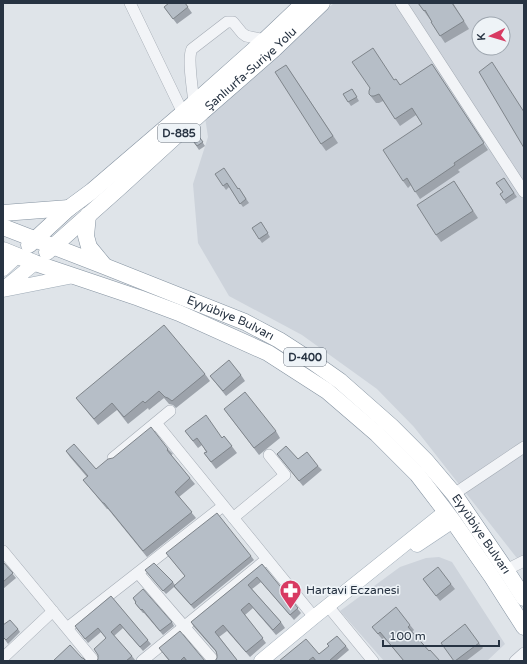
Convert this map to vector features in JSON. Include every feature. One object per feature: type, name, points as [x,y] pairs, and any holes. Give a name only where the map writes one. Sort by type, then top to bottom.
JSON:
[{"type":"highway","name":"Şanlıurfa-Suriye Yolu","points":[[10,253],[35,239],[69,208],[92,191],[189,108],[304,3]]},
{"type":"highway","name":"Şanlıurfa-Suriye Yolu","points":[[35,263],[273,50],[322,3]]},
{"type":"highway","points":[[3,213],[69,208]]},
{"type":"highway","points":[[88,215],[86,236],[89,247],[104,266]]},
{"type":"highway","name":"Eyyübiye Bulvarı","points":[[3,227],[245,322],[279,340],[340,381],[391,426],[426,461],[454,494],[524,598]]},
{"type":"highway","name":"D-400","points":[[10,253],[35,263]]},
{"type":"highway","name":"Eyyübiye Bulvarı","points":[[35,263],[179,313],[268,353],[327,391],[378,434],[417,474],[492,577],[524,627]]},
{"type":"main road","points":[[3,268],[10,253]]},
{"type":"main road","points":[[3,290],[35,263]]},
{"type":"main road","points":[[3,290],[74,276]]},
{"type":"main road","points":[[274,661],[332,611],[449,516]]},
{"type":"main road","points":[[261,661],[314,617],[449,516]]},
{"type":"street","points":[[130,3],[189,108]]},
{"type":"street","points":[[401,3],[524,192]]},
{"type":"street","points":[[189,108],[190,52],[192,49],[228,22],[233,22],[246,36],[265,40]]},
{"type":"street","points":[[113,458],[170,411]]},
{"type":"street","points":[[156,424],[314,617]]},
{"type":"street","points":[[454,494],[524,447]]},
{"type":"street","points":[[232,518],[285,476],[269,455]]},
{"type":"street","points":[[67,628],[223,506]]},
{"type":"street","points":[[3,551],[94,661]]},
{"type":"street","points":[[142,661],[267,559]]},
{"type":"street","points":[[506,570],[524,561]]},
{"type":"street","points":[[138,573],[214,661]]},
{"type":"street","points":[[3,658],[53,611]]},
{"type":"street","points":[[332,611],[373,661]]},
{"type":"shaded area","points":[[334,3],[524,3],[524,567],[414,427],[377,389],[302,335],[229,296],[198,243],[193,184],[208,137],[205,117]]},
{"type":"shaded area","points":[[439,557],[452,562],[505,644],[487,661],[384,661],[340,611],[400,567],[426,558]]},
{"type":"building","points":[[169,3],[185,3],[188,7],[173,19],[164,7]]},
{"type":"building","points":[[418,3],[452,3],[464,21],[440,36],[425,10],[424,11]]},
{"type":"building","points":[[373,48],[394,80],[396,79],[400,85],[432,64],[484,143],[415,192],[407,178],[403,181],[383,150],[422,124],[412,108],[395,119],[379,94],[371,96],[369,94],[370,88],[352,62]]},
{"type":"building","points":[[492,62],[524,112],[524,148],[479,72]]},
{"type":"building","points":[[286,65],[333,136],[321,144],[275,72]]},
{"type":"building","points":[[352,89],[357,97],[348,102],[343,94]]},
{"type":"building","points":[[197,134],[203,142],[197,146],[191,138]]},
{"type":"building","points":[[224,168],[246,199],[240,204],[227,183],[223,186],[215,174]]},
{"type":"building","points":[[504,178],[514,193],[504,200],[500,194],[503,192],[496,183]]},
{"type":"building","points":[[454,181],[473,211],[436,235],[417,205]]},
{"type":"building","points":[[261,222],[268,233],[259,239],[252,228]]},
{"type":"building","points":[[164,325],[205,374],[172,401],[159,391],[145,403],[143,401],[124,417],[112,403],[94,419],[76,398]]},
{"type":"building","points":[[229,360],[241,375],[223,391],[210,376]]},
{"type":"building","points":[[245,392],[276,431],[254,448],[224,409]]},
{"type":"building","points":[[206,415],[222,438],[224,436],[232,446],[211,462],[204,453],[207,452],[197,438],[193,441],[185,431]]},
{"type":"building","points":[[151,427],[168,449],[167,450],[190,478],[175,492],[192,512],[143,551],[83,480],[88,476],[66,451],[74,444],[96,469],[108,459],[113,458]]},
{"type":"building","points":[[286,446],[298,459],[307,452],[318,466],[299,481],[277,454]]},
{"type":"building","points":[[217,513],[251,556],[191,605],[174,586],[185,576],[166,553]]},
{"type":"building","points":[[3,562],[13,573],[3,582]]},
{"type":"building","points":[[154,563],[173,582],[163,591],[145,570]]},
{"type":"building","points":[[262,564],[298,608],[290,615],[257,577],[248,585],[281,622],[273,630],[249,603],[241,610],[263,638],[246,652],[223,625],[215,632],[237,660],[215,661],[217,658],[216,651],[191,622]]},
{"type":"building","points":[[438,567],[451,584],[436,596],[423,579]]},
{"type":"building","points":[[143,589],[172,622],[160,631],[142,609],[141,610],[135,603],[136,602],[133,598]]},
{"type":"building","points":[[111,596],[148,640],[140,647],[120,624],[111,632],[132,656],[126,661],[97,661],[98,655],[94,649],[106,638],[98,628],[85,639],[75,626]]},
{"type":"building","points":[[396,607],[410,625],[408,627],[440,661],[404,661],[380,632],[378,634],[372,627]]},
{"type":"building","points":[[10,620],[18,629],[6,640],[3,637],[3,625]]},
{"type":"building","points":[[465,624],[479,643],[454,661],[441,643]]},
{"type":"building","points":[[180,631],[205,661],[187,661],[184,657],[180,661],[170,661],[159,648]]},
{"type":"building","points":[[337,636],[346,646],[329,661],[316,661],[313,657],[308,661],[279,661],[306,639],[319,654],[329,646],[327,644]]},
{"type":"building","points":[[70,645],[86,661],[53,661]]},
{"type":"place","name":"Hartavi Eczanesi","points":[[291,610]]}]
